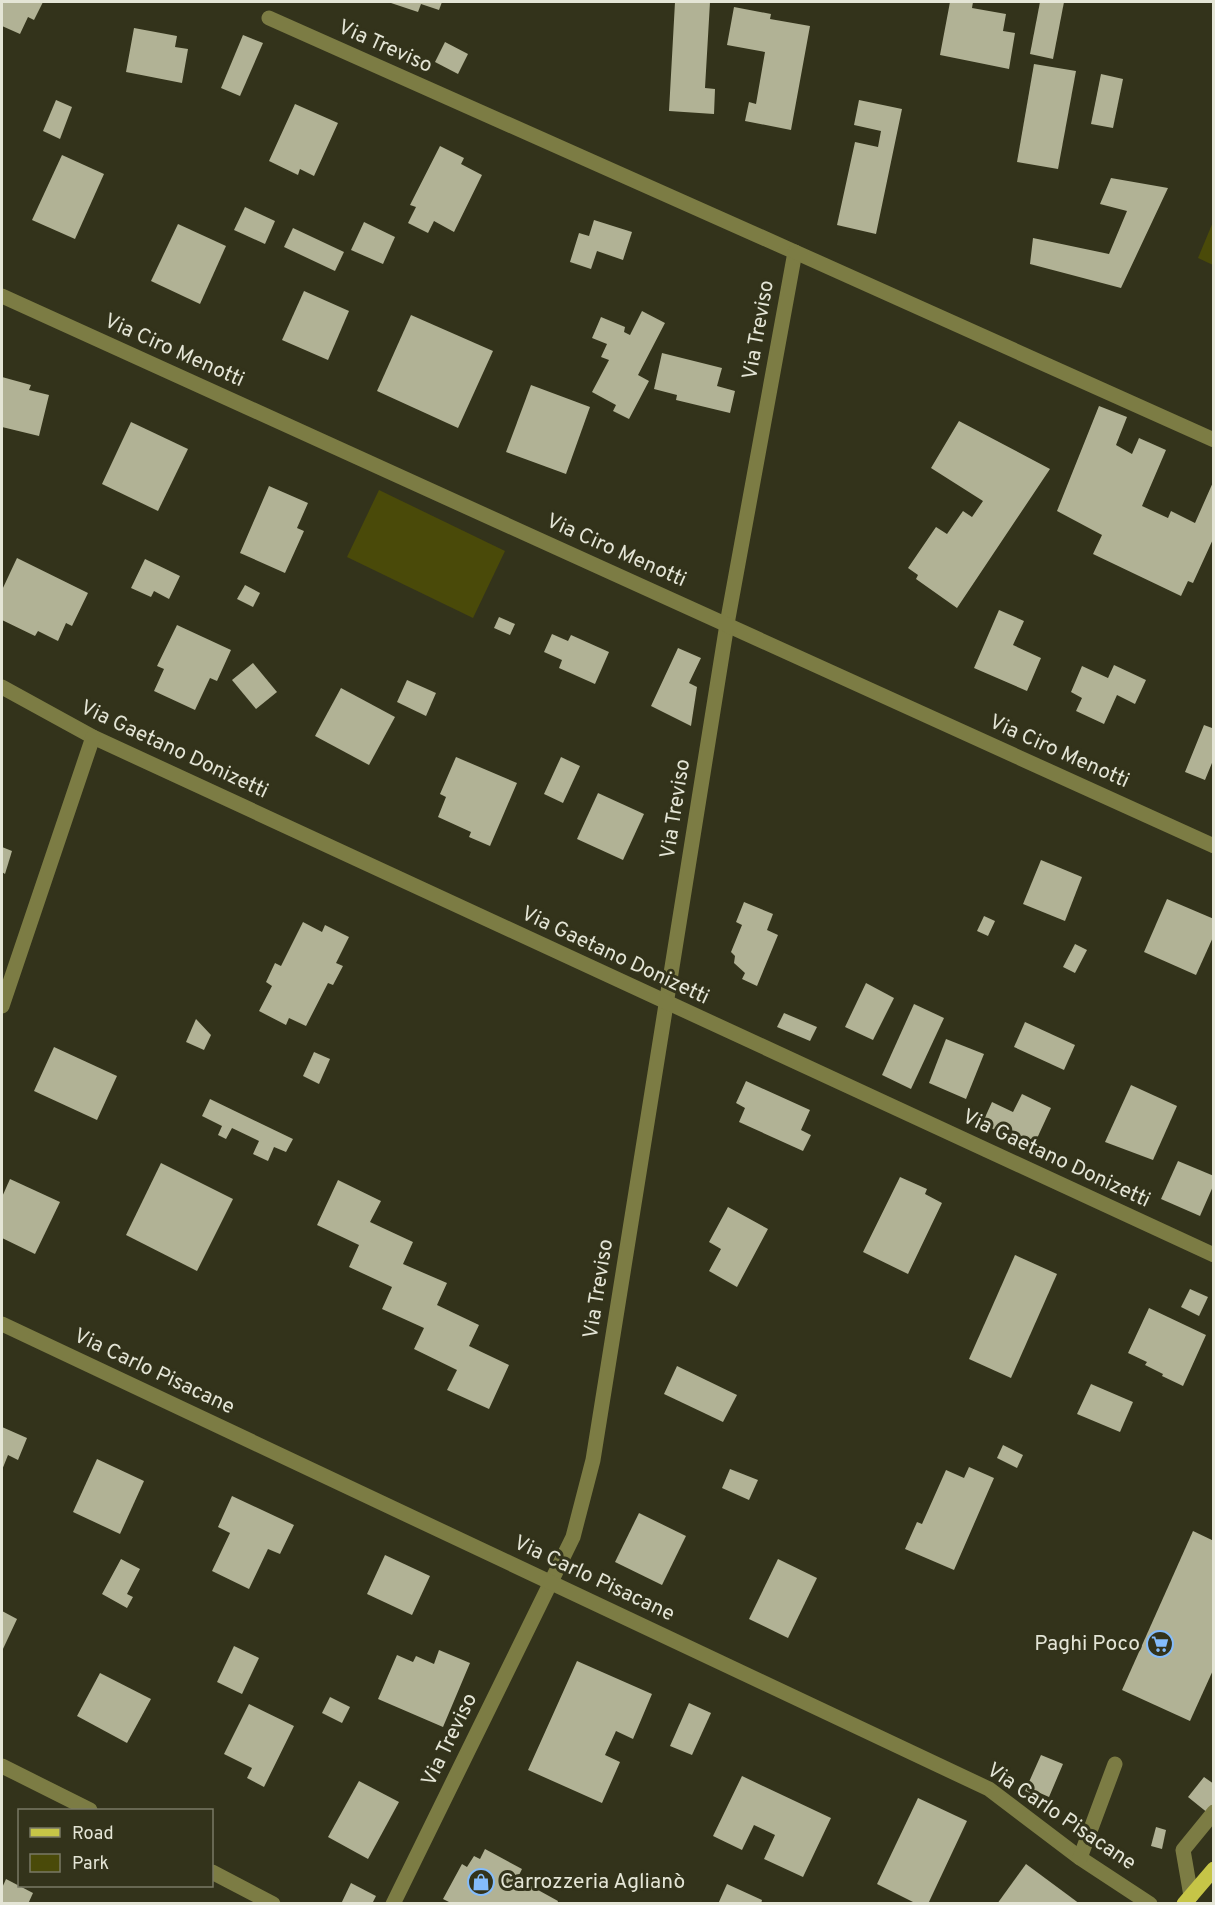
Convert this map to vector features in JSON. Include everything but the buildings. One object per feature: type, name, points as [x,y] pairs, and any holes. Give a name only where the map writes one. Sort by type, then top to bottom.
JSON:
[{"type":"main road","points":[[1187,1900],[1214,1869]]},
{"type":"street","name":"Via Treviso","points":[[269,18],[795,252],[727,624],[593,1460],[573,1537],[393,1904]]},
{"type":"street","points":[[795,252],[1214,440]]},
{"type":"street","name":"Via Ciro Menotti","points":[[2,296],[1214,846]]},
{"type":"street","name":"Via Gaetano Donizetti","points":[[2,687],[93,736],[1214,1255]]},
{"type":"street","points":[[2,1006],[93,736]]},
{"type":"street","name":"Via Carlo Pisacane","points":[[2,1324],[988,1789],[1080,1858],[1150,1904]]},
{"type":"street","points":[[1080,1858],[1115,1764]]},
{"type":"street","points":[[2,1766],[88,1809]]},
{"type":"street","points":[[1187,1900],[1183,1850],[1214,1812]]},
{"type":"street","points":[[213,1873],[273,1904]]},
{"type":"green space","points":[[1213,222],[1214,265],[1198,258]]},
{"type":"green space","points":[[379,490],[505,551],[473,618],[347,557]]},
{"type":"place","name":"Paghi Poco","points":[[1160,1644]]},
{"type":"place","name":"Carrozzeria Aglianò","points":[[481,1882]]}]
